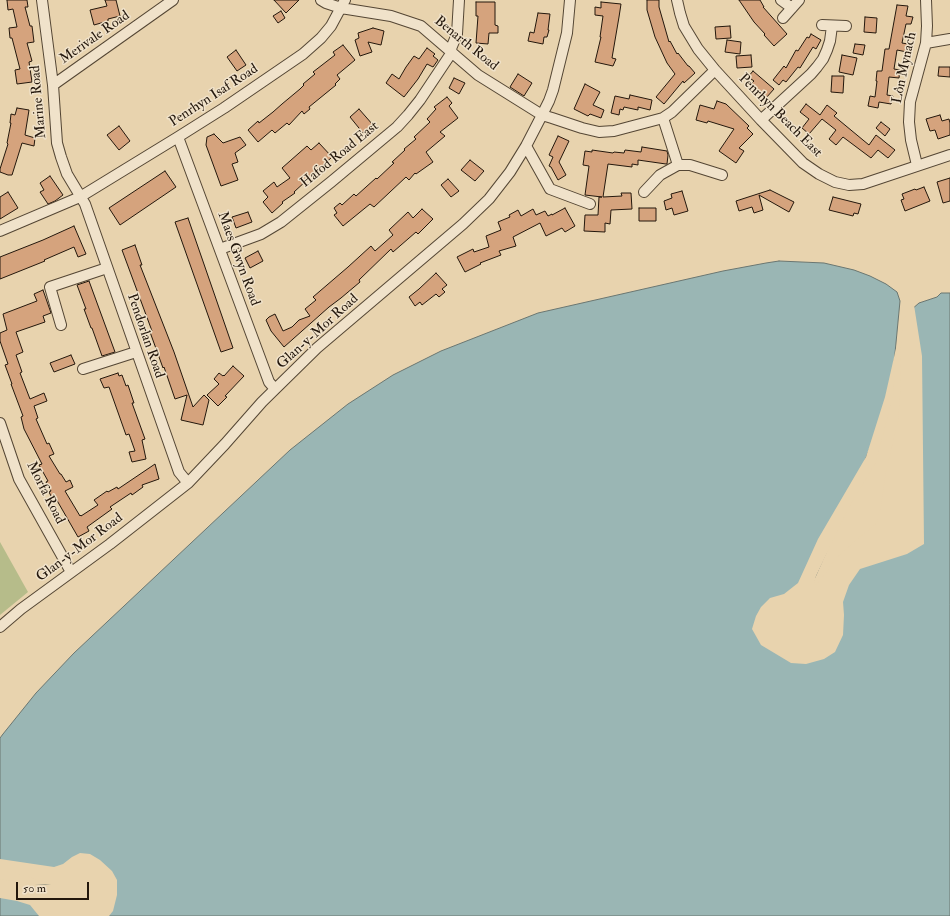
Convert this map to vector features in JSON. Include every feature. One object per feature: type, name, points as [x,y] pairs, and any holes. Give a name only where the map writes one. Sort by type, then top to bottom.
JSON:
[{"type":"street","name":"Marine Road","points":[[42,0],[53,85],[57,143],[67,174],[80,197]]},
{"type":"street","name":"Merivale Road","points":[[53,85],[173,0]]},
{"type":"street","name":"Benarth Road","points":[[321,0],[326,3],[343,4],[390,16],[421,26],[478,75],[542,115],[599,132],[614,131],[663,118]]},
{"type":"street","name":"Hafod Road East","points":[[220,249],[261,234],[281,222],[397,127],[420,100],[451,51],[457,34],[459,0]]},
{"type":"street","name":"Glan-y-Mor Road","points":[[0,627],[21,609],[110,544],[188,483],[262,402],[317,348],[462,224],[489,199],[510,172],[526,146],[553,90],[567,33],[570,0]]},
{"type":"street","name":"Penrhyn Beach East","points":[[677,0],[684,26],[698,49],[715,70],[803,163],[819,174],[835,182],[849,185],[863,184],[950,155]]},
{"type":"street","points":[[781,0],[792,8]]},
{"type":"street","points":[[783,18],[799,0]]},
{"type":"street","name":"Lôn Mynach","points":[[917,165],[911,140],[909,122],[910,102],[926,43],[926,0]]},
{"type":"street","name":"Penrhyn Isaf Road","points":[[80,197],[224,108],[303,54],[321,38],[331,26],[343,4]]},
{"type":"street","points":[[761,120],[818,67],[830,41],[827,26],[846,26]]},
{"type":"street","points":[[926,43],[950,39]]},
{"type":"street","points":[[678,165],[663,118],[672,112],[715,70]]},
{"type":"street","name":"Maes Gwyn Road","points":[[178,137],[269,382],[275,389]]},
{"type":"street","points":[[526,146],[550,188],[590,204]]},
{"type":"street","points":[[644,192],[660,175],[678,165],[690,165],[722,175]]},
{"type":"street","points":[[0,231],[80,197]]},
{"type":"street","name":"Pendorlan Road","points":[[80,197],[85,204],[179,472],[188,483]]},
{"type":"street","points":[[61,325],[50,288],[107,268]]},
{"type":"street","points":[[83,369],[136,352]]},
{"type":"street","name":"Morfa Road","points":[[0,423],[19,479],[71,572]]},
{"type":"green space","points":[[0,542],[28,592],[0,615]]},
{"type":"water","points":[[779,261],[824,263],[854,270],[886,284],[897,292],[900,301],[891,395],[846,508],[812,584],[815,587],[879,524],[900,422],[911,310],[919,303],[937,297],[941,293],[950,293],[950,916],[0,916],[0,881],[24,885],[56,885],[49,881],[0,867],[0,738],[36,693],[74,653],[290,450],[348,404],[393,375],[441,351],[538,313],[723,271]]},
{"type":"pier","points":[[914,305],[922,356],[924,544],[907,554],[860,569],[849,585],[843,602],[843,635],[835,652],[824,659],[806,664],[791,663],[761,645],[752,629],[756,616],[761,607],[770,598],[784,594],[798,583],[818,539],[866,457],[885,397],[897,344],[893,395],[876,462],[848,509],[816,576],[814,584],[815,585],[820,581],[836,558],[877,523],[886,471],[898,422],[903,320],[909,309]]},
{"type":"pier","points":[[80,853],[90,854],[100,860],[112,871],[117,880],[117,895],[113,911],[109,916],[39,916],[30,905],[0,898],[0,879],[24,883],[45,885],[51,884],[0,869],[0,859],[54,867],[63,864]]},
{"type":"building","points":[[7,0],[27,0],[28,7],[25,7],[30,26],[32,26],[34,42],[27,43],[32,61],[29,62],[32,82],[17,84],[15,70],[20,69],[12,38],[10,38],[9,28],[17,27],[13,9],[8,10]]},
{"type":"building","points":[[105,0],[116,0],[120,16],[94,25],[90,10],[107,6]]},
{"type":"building","points":[[274,0],[299,0],[286,13]]},
{"type":"building","points":[[647,0],[659,0],[659,7],[669,42],[670,41],[677,54],[678,53],[695,73],[684,83],[683,81],[664,104],[656,97],[675,74],[667,63],[655,37],[647,10]]},
{"type":"building","points":[[739,0],[760,0],[763,7],[787,34],[774,46],[754,22]]},
{"type":"building","points":[[476,2],[495,2],[495,25],[498,26],[498,33],[489,33],[488,44],[476,43],[478,16],[476,16]]},
{"type":"building","points":[[601,2],[621,4],[612,58],[616,59],[613,66],[595,62],[601,37],[603,16],[595,15],[595,7],[601,8]]},
{"type":"building","points":[[897,5],[908,6],[906,16],[913,17],[911,24],[906,24],[902,43],[908,44],[907,52],[897,50],[894,69],[900,70],[899,78],[889,77],[887,95],[893,96],[891,104],[879,102],[878,108],[868,106],[870,96],[875,97],[877,71],[882,71],[885,49],[889,49]]},
{"type":"building","points":[[281,11],[285,18],[278,23],[273,16]]},
{"type":"building","points":[[538,13],[550,14],[549,30],[547,37],[544,37],[543,44],[528,41],[530,32],[534,33]]},
{"type":"building","points":[[865,17],[877,18],[876,33],[864,32]]},
{"type":"building","points":[[730,26],[731,38],[716,39],[715,27]]},
{"type":"building","points":[[373,28],[384,31],[381,45],[368,42],[372,52],[360,56],[355,40],[359,38],[358,33]]},
{"type":"building","points":[[811,34],[821,40],[816,49],[813,47],[800,68],[798,67],[786,82],[783,80],[779,85],[773,80],[784,66],[786,68],[796,50],[798,51],[807,37],[809,38]]},
{"type":"building","points":[[727,40],[741,42],[740,54],[725,52]]},
{"type":"building","points":[[855,44],[865,45],[863,55],[853,53]]},
{"type":"building","points":[[343,45],[355,60],[337,75],[340,79],[335,84],[336,85],[309,107],[310,109],[304,114],[302,111],[289,125],[287,123],[275,133],[272,130],[258,142],[248,130],[258,121],[259,123],[273,112],[300,89],[304,85],[303,84],[315,74],[313,72],[335,55],[333,52]]},
{"type":"building","points":[[427,48],[435,54],[433,56],[438,60],[433,67],[427,64],[404,97],[386,83],[392,74],[399,79],[414,56],[419,59]]},
{"type":"building","points":[[236,50],[246,65],[237,71],[227,57]]},
{"type":"building","points":[[751,55],[752,67],[737,68],[736,56]]},
{"type":"building","points":[[842,55],[857,58],[853,75],[839,72]]},
{"type":"building","points":[[939,67],[950,67],[950,77],[938,76]]},
{"type":"building","points":[[753,71],[774,89],[766,98],[749,86],[754,81],[748,77]]},
{"type":"building","points":[[518,74],[532,83],[524,96],[510,87]]},
{"type":"building","points":[[832,76],[844,76],[843,93],[831,92]]},
{"type":"building","points":[[454,78],[465,83],[459,94],[449,88]]},
{"type":"building","points":[[585,84],[600,92],[593,105],[604,110],[601,118],[590,114],[588,116],[574,109]]},
{"type":"building","points":[[630,95],[652,100],[650,110],[638,107],[638,110],[624,107],[623,110],[620,109],[619,115],[611,113],[615,96],[629,99]]},
{"type":"building","points":[[447,97],[452,103],[449,106],[458,118],[440,132],[445,136],[426,152],[433,162],[416,174],[415,173],[409,180],[406,177],[374,207],[370,204],[343,226],[334,215],[337,213],[334,208],[340,203],[342,205],[354,194],[356,196],[394,163],[392,162],[416,139],[414,137],[430,122],[427,119],[436,109],[434,107]]},
{"type":"building","points":[[717,101],[726,104],[749,126],[747,128],[753,134],[739,148],[744,151],[736,163],[719,151],[734,129],[708,121],[707,123],[696,120],[700,105],[714,109]]},
{"type":"building","points":[[806,104],[820,115],[827,105],[837,113],[834,116],[869,145],[876,135],[895,150],[888,158],[878,150],[871,158],[843,137],[836,145],[829,139],[836,130],[822,119],[809,134],[802,128],[809,119],[800,112]]},
{"type":"building","points":[[17,108],[29,110],[25,135],[35,138],[34,146],[22,143],[12,175],[8,175],[0,172],[0,169],[8,144],[11,114],[15,115]]},
{"type":"building","points":[[359,109],[373,125],[363,133],[350,117]]},
{"type":"building","points":[[940,115],[942,121],[949,119],[950,135],[938,139],[935,130],[930,131],[926,119]]},
{"type":"building","points":[[881,122],[890,129],[885,136],[876,128]]},
{"type":"building","points":[[119,126],[130,141],[119,150],[107,135]]},
{"type":"building","points":[[214,134],[223,143],[240,137],[246,145],[235,153],[238,162],[232,164],[238,180],[221,186],[206,145],[207,137]]},
{"type":"building","points":[[558,136],[569,141],[559,162],[566,175],[558,180],[549,166],[553,157],[549,155]]},
{"type":"building","points":[[319,143],[332,157],[294,192],[295,193],[282,202],[283,203],[272,213],[263,202],[268,197],[263,191],[274,182],[277,187],[290,178],[282,168],[307,146],[311,150]]},
{"type":"building","points":[[642,147],[667,151],[667,164],[638,160],[638,165],[632,164],[632,167],[608,164],[603,197],[622,196],[621,193],[631,193],[632,209],[611,210],[610,224],[605,223],[605,232],[584,231],[585,215],[598,215],[599,197],[602,197],[585,195],[589,166],[583,165],[585,151],[592,152],[592,150],[624,153],[625,150],[641,152]]},
{"type":"building","points":[[470,160],[484,171],[475,181],[461,170]]},
{"type":"building","points":[[165,171],[176,187],[120,225],[109,208]]},
{"type":"building","points":[[50,176],[63,195],[48,204],[40,192],[44,190],[40,183]]},
{"type":"building","points":[[950,178],[950,201],[943,203],[937,182]]},
{"type":"building","points":[[448,179],[459,191],[451,197],[441,185]]},
{"type":"building","points":[[924,187],[930,201],[905,211],[901,200],[904,199],[902,194]]},
{"type":"building","points":[[770,190],[794,202],[789,212],[759,195],[763,210],[754,213],[752,207],[739,211],[736,201]]},
{"type":"building","points":[[682,191],[688,211],[674,215],[672,208],[666,210],[664,201],[672,198],[671,194]]},
{"type":"building","points":[[8,192],[18,208],[0,219],[0,197]]},
{"type":"building","points":[[833,197],[861,204],[858,214],[854,213],[853,216],[829,210]]},
{"type":"building","points":[[565,208],[575,226],[565,232],[562,228],[546,236],[540,223],[513,237],[516,246],[499,251],[501,255],[480,263],[481,264],[465,272],[457,257],[473,249],[474,252],[489,247],[486,236],[501,230],[498,222],[510,217],[509,215],[518,210],[521,216],[533,209],[536,215],[545,211],[548,216]]},
{"type":"building","points":[[639,208],[656,208],[656,221],[639,221]]},
{"type":"building","points":[[422,209],[433,219],[418,234],[416,232],[393,252],[391,249],[359,280],[360,282],[284,347],[271,331],[266,320],[269,317],[275,314],[283,331],[292,327],[299,320],[310,316],[305,309],[316,300],[313,297],[371,246],[375,251],[393,235],[389,230],[408,212],[413,218]]},
{"type":"building","points":[[248,212],[252,222],[236,228],[232,217]]},
{"type":"building","points":[[188,218],[233,348],[221,352],[175,222]]},
{"type":"building","points":[[74,226],[86,254],[78,257],[74,247],[44,260],[45,261],[0,279],[0,257]]},
{"type":"building","points":[[135,245],[142,265],[140,265],[174,352],[193,407],[204,395],[209,400],[203,425],[181,420],[187,395],[175,399],[122,250]]},
{"type":"building","points":[[258,251],[263,261],[250,268],[245,258]]},
{"type":"building","points":[[436,273],[447,285],[442,289],[445,292],[439,297],[436,294],[422,305],[420,302],[415,306],[409,297]]},
{"type":"building","points":[[89,281],[115,352],[102,356],[84,309],[86,309],[77,285]]},
{"type":"building","points":[[43,290],[51,313],[43,316],[45,322],[16,332],[23,352],[16,355],[22,372],[20,373],[30,399],[44,393],[47,401],[34,406],[38,418],[36,419],[47,444],[49,443],[54,454],[49,456],[66,482],[70,480],[73,487],[65,491],[80,516],[98,505],[94,500],[107,491],[108,492],[117,487],[118,489],[155,464],[159,479],[142,485],[143,487],[132,495],[131,493],[110,507],[112,509],[87,527],[89,531],[78,537],[55,497],[52,498],[49,492],[51,491],[46,482],[48,481],[39,465],[42,464],[24,429],[21,417],[23,416],[5,365],[8,364],[0,341],[0,333],[7,330],[3,314],[37,301],[34,294]]},
{"type":"building","points":[[71,355],[75,364],[54,372],[50,363]]},
{"type":"building","points":[[233,366],[244,376],[225,396],[227,397],[218,406],[207,395],[219,384],[214,379],[219,373],[224,376]]},
{"type":"building","points":[[118,373],[119,376],[122,375],[126,386],[128,385],[134,403],[132,403],[145,439],[142,440],[146,459],[132,462],[129,452],[135,451],[129,434],[126,435],[109,387],[104,388],[100,379]]}]
